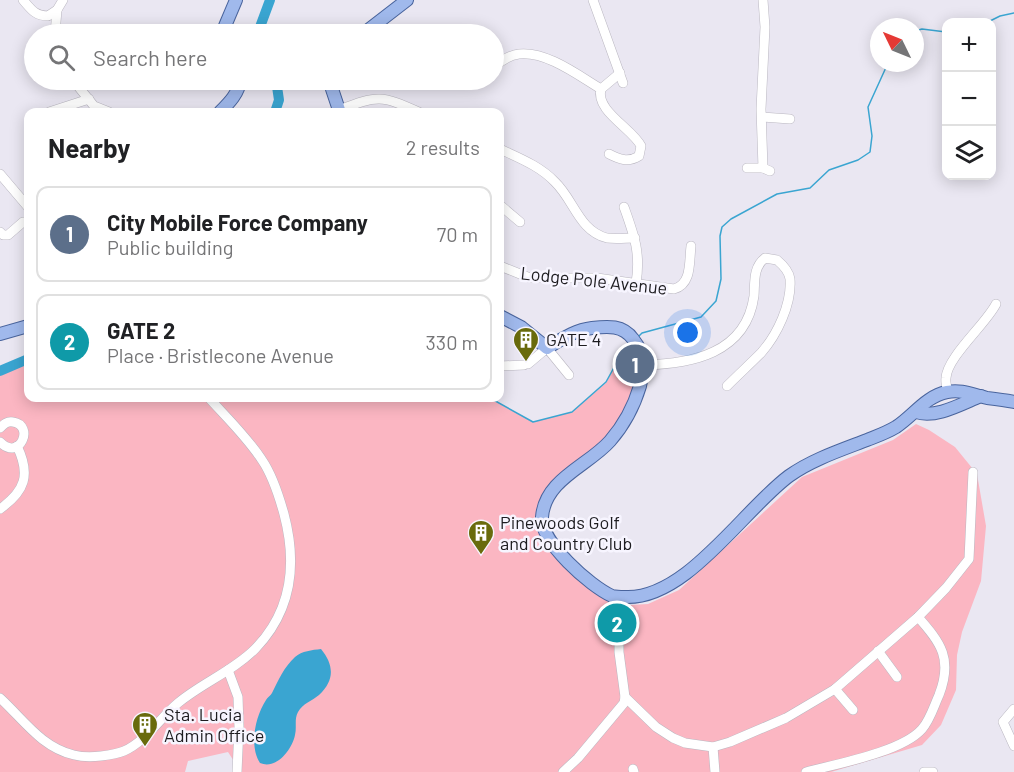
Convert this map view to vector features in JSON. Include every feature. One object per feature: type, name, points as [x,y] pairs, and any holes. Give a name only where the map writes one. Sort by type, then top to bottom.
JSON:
[{"type":"main road","points":[[226,24],[236,0]]},
{"type":"main road","points":[[376,24],[407,0]]},
{"type":"main road","points":[[224,108],[238,90]]},
{"type":"main road","points":[[332,90],[337,108]]},
{"type":"main road","points":[[504,318],[521,327],[547,348],[567,335],[584,329],[605,326],[618,328],[630,334],[638,345],[643,365],[642,380],[630,413],[609,442],[558,483],[550,495],[542,517],[543,526],[554,547],[588,580],[613,597],[632,598],[653,594],[667,588],[700,561],[790,475],[819,460],[882,435],[930,400],[948,392],[961,391],[1014,402]]},
{"type":"main road","points":[[0,334],[24,327]]},
{"type":"main road","points":[[916,412],[922,414],[946,411],[981,396]]},
{"type":"street","points":[[23,0],[36,14],[48,16],[57,10],[63,0]]},
{"type":"street","points":[[593,0],[623,83]]},
{"type":"street","points":[[747,168],[766,169],[762,117],[765,27],[763,0]]},
{"type":"street","points":[[56,24],[57,10]]},
{"type":"street","points":[[504,60],[512,55],[526,54],[555,62],[602,89]]},
{"type":"street","points":[[609,154],[622,160],[633,159],[639,156],[641,147],[604,106],[600,97],[602,89],[620,73]]},
{"type":"street","points":[[81,90],[97,108]]},
{"type":"street","points":[[345,108],[367,99],[377,98],[391,99],[410,108]]},
{"type":"street","points":[[61,108],[89,99]]},
{"type":"street","points":[[762,117],[790,119]]},
{"type":"street","points":[[504,151],[532,164],[555,181],[589,229],[598,235],[610,238],[635,238]]},
{"type":"street","points":[[0,174],[24,202]]},
{"type":"street","points":[[624,207],[639,255],[636,283]]},
{"type":"street","points":[[504,208],[520,222]]},
{"type":"street","points":[[0,232],[8,235],[24,222]]},
{"type":"street","name":"Lodge Pole Avenue","points":[[504,268],[530,278],[597,278],[662,289],[681,287],[687,280],[691,246]]},
{"type":"street","points":[[643,365],[685,362],[712,353],[726,345],[736,335],[749,314],[758,266],[765,258],[777,260],[785,268],[790,278],[786,306],[777,330],[762,352],[727,386]]},
{"type":"street","points":[[948,392],[946,379],[950,366],[972,334],[990,316],[996,304]]},
{"type":"street","points":[[504,366],[526,363],[539,356],[547,348],[569,375]]},
{"type":"street","points":[[0,698],[36,735],[54,748],[75,755],[116,754],[134,745],[184,698],[254,651],[270,632],[287,599],[290,585],[292,550],[281,502],[263,461],[213,402]]},
{"type":"street","points":[[0,428],[10,422],[18,424],[24,431],[23,440],[17,446],[9,448],[0,441]]},
{"type":"street","points":[[0,509],[20,491],[26,475],[25,465],[17,446]]},
{"type":"street","points":[[625,697],[656,727],[673,738],[686,743],[713,747],[786,718],[835,689],[918,616],[946,588],[969,559],[973,472]]},
{"type":"street","points":[[563,772],[608,724],[624,703],[613,597]]},
{"type":"street","points":[[806,772],[891,748],[908,740],[922,729],[932,712],[946,673],[945,657],[933,634],[918,616]]},
{"type":"street","points":[[878,651],[897,677]]},
{"type":"street","points":[[228,670],[238,697],[237,772]]},
{"type":"street","points":[[835,689],[853,710]]},
{"type":"street","points":[[1014,709],[1003,724],[1014,746]]},
{"type":"street","points":[[713,747],[715,772]]},
{"type":"street","points":[[924,771],[933,772]]},
{"type":"shaded area","points":[[629,346],[635,354],[638,365],[637,377],[628,403],[609,433],[538,518],[596,591],[613,606],[648,604],[679,590],[802,477],[893,440],[916,424],[955,447],[977,474],[986,526],[981,581],[962,632],[957,655],[956,690],[941,725],[922,745],[831,772],[241,772],[228,752],[188,761],[185,772],[0,772],[0,371],[24,361],[24,402],[497,402],[533,422],[572,412],[606,383],[622,353]]},
{"type":"water","points":[[321,649],[331,672],[328,684],[319,695],[305,704],[298,712],[295,735],[287,752],[272,764],[260,763],[254,740],[256,723],[262,707],[284,670],[295,657],[304,652]]},
{"type":"waterway","points":[[261,24],[270,0]]},
{"type":"waterway","points":[[996,18],[1014,13]]},
{"type":"waterway","points":[[924,29],[942,32]]},
{"type":"waterway","points":[[638,337],[642,333],[701,317],[716,301],[721,279],[720,236],[722,227],[731,219],[777,194],[810,188],[829,170],[858,160],[870,152],[872,136],[868,107],[884,72]]},
{"type":"waterway","points":[[276,108],[279,100],[278,90]]},
{"type":"waterway","points":[[497,402],[533,422],[572,412],[606,382],[622,353],[630,345]]},
{"type":"waterway","points":[[0,371],[24,361]]},
{"type":"place","name":"GATE 4","points":[[526,363]]},
{"type":"place","name":"City Mobile Force Company","points":[[635,364]]},
{"type":"place","name":"Pinewoods Golf and Country Club","points":[[481,556]]},
{"type":"place","name":"GATE 2","points":[[617,623]]},
{"type":"place","name":"Sta. Lucia Admin Office","points":[[145,748]]}]
